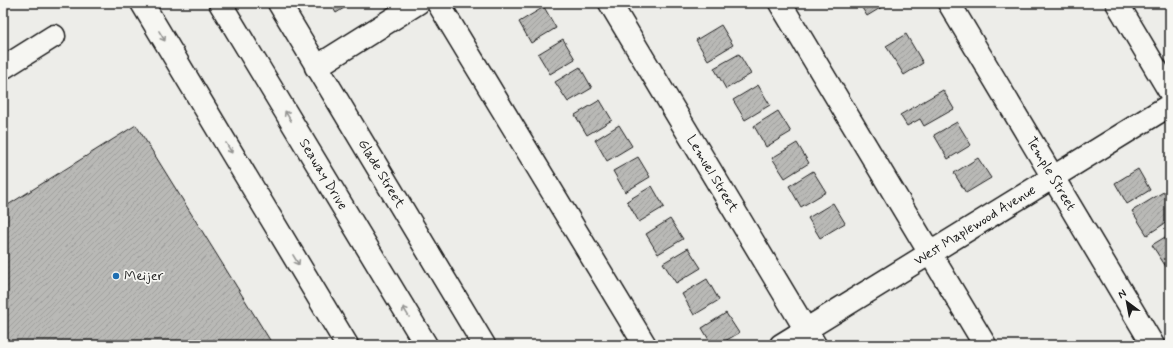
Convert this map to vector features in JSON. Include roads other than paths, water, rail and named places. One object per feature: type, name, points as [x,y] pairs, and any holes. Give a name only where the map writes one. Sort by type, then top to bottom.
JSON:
[{"type":"main road","points":[[142,3],[347,345]]},
{"type":"main road","name":"Seaway Drive","points":[[220,3],[426,345]]},
{"type":"main road","name":"Glade Street","points":[[279,3],[484,345]]},
{"type":"main road","points":[[316,67],[418,3]]},
{"type":"main road","points":[[438,3],[645,345]]},
{"type":"main road","name":"Lemuel Street","points":[[610,3],[810,337]]},
{"type":"main road","points":[[780,3],[985,345]]},
{"type":"main road","name":"Temple Street","points":[[949,3],[1153,345]]},
{"type":"main road","points":[[1117,3],[1170,92]]},
{"type":"main road","points":[[3,68],[54,36]]},
{"type":"main road","name":"West Maplewood Avenue","points":[[781,345],[810,337],[930,253],[1170,106]]},
{"type":"place","name":"Meijer","points":[[116,276]]}]
